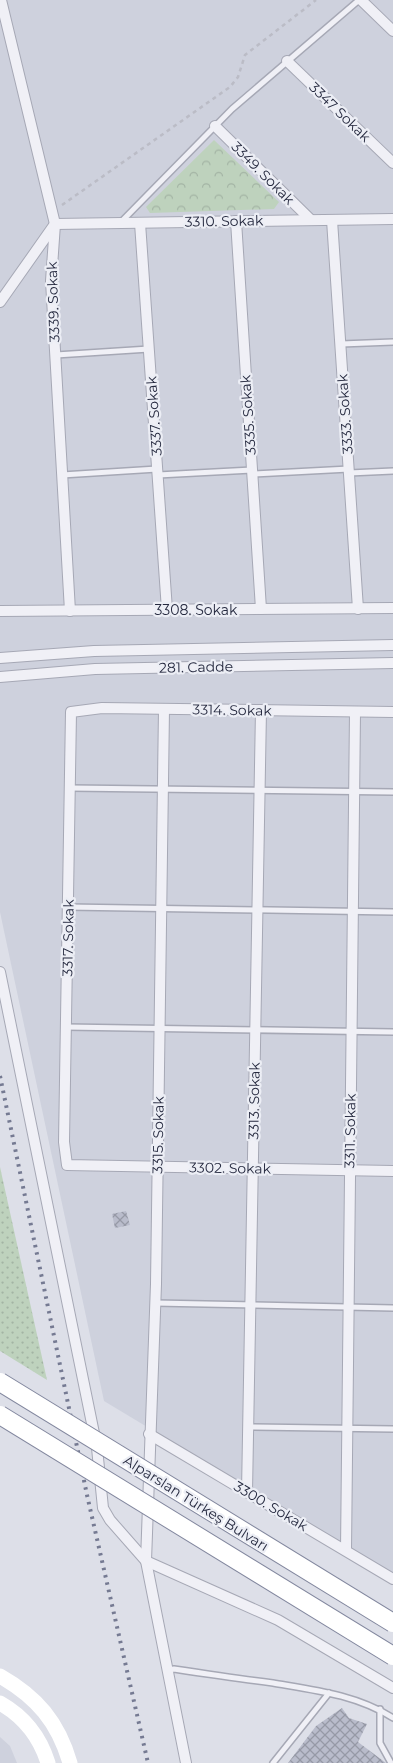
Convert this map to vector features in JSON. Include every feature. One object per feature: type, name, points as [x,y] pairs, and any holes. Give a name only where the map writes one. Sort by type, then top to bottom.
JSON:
[{"type":"highway","name":"Alparslan Türkeş Bulvarı","points":[[0,1382],[393,1623]]},
{"type":"highway","name":"Alparslan Türkeş Bulvarı","points":[[0,1415],[393,1656]]},
{"type":"main road","points":[[0,1676],[32,1697],[46,1710],[56,1725],[70,1763]]},
{"type":"main road","points":[[0,1703],[22,1718],[32,1730],[48,1763]]},
{"type":"street","name":"3339. Sokak","points":[[1,0],[54,224],[51,281],[70,610]]},
{"type":"street","points":[[360,0],[393,31]]},
{"type":"street","name":"3347 Sokak","points":[[287,61],[393,163]]},
{"type":"street","name":"3349. Sokak","points":[[216,126],[312,220]]},
{"type":"street","name":"3310. Sokak","points":[[54,224],[393,219]]},
{"type":"street","name":"3333. Sokak","points":[[332,220],[358,609]]},
{"type":"street","name":"3335. Sokak","points":[[236,221],[261,609]]},
{"type":"street","name":"3337. Sokak","points":[[140,223],[167,610]]},
{"type":"street","points":[[0,302],[54,224]]},
{"type":"street","name":"3308. Sokak","points":[[0,611],[393,608]]},
{"type":"street","name":"281. Cadde","points":[[0,658],[94,651],[393,645]]},
{"type":"street","name":"281. Cadde","points":[[0,678],[95,669],[393,663]]},
{"type":"street","name":"3314. Sokak","points":[[71,712],[102,708],[393,712]]},
{"type":"street","name":"3315. Sokak","points":[[164,709],[158,1166],[146,1561],[166,1670],[186,1763]]},
{"type":"street","name":"3313. Sokak","points":[[246,1492],[261,710]]},
{"type":"street","name":"3317. Sokak","points":[[67,1165],[64,1142],[71,712]]},
{"type":"street","name":"3311. Sokak","points":[[346,1550],[355,712]]},
{"type":"street","points":[[0,972],[96,1448],[101,1502],[110,1520],[146,1561],[278,1620],[393,1688]]},
{"type":"street","name":"3302. Sokak","points":[[67,1165],[393,1171]]},
{"type":"street","name":"3300. Sokak","points":[[149,1434],[393,1578]]},
{"type":"lane","points":[[120,223],[216,126],[287,61],[360,0]]},
{"type":"lane","points":[[340,344],[393,342]]},
{"type":"lane","points":[[55,355],[149,349]]},
{"type":"lane","points":[[62,475],[158,472],[393,472]]},
{"type":"lane","points":[[70,788],[393,792]]},
{"type":"lane","points":[[68,907],[393,912]]},
{"type":"lane","points":[[66,1027],[393,1032]]},
{"type":"lane","points":[[155,1304],[393,1308]]},
{"type":"lane","points":[[248,1427],[393,1429]]},
{"type":"lane","points":[[166,1670],[174,1669],[329,1693],[354,1699],[380,1709],[393,1718]]},
{"type":"lane","points":[[274,1763],[329,1693]]},
{"type":"lane","points":[[380,1709],[380,1743],[391,1763]]},
{"type":"path","points":[[52,212],[230,87],[238,77],[245,55],[316,0]]},
{"type":"shaded area","points":[[0,0],[393,0],[393,1575],[104,1401],[0,912]]},
{"type":"shaded area","points":[[0,1737],[10,1746],[17,1763],[0,1763]]},
{"type":"green space","points":[[214,140],[279,202],[274,209],[150,213],[146,207]]},
{"type":"green space","points":[[0,1167],[47,1380],[0,1351]]},
{"type":"building","points":[[126,1211],[130,1225],[115,1228],[112,1214]]},
{"type":"building","points":[[342,1708],[349,1718],[367,1724],[358,1742],[386,1763],[288,1763],[316,1726]]},
{"type":"railway","points":[[0,1076],[87,1495],[148,1763]]}]
